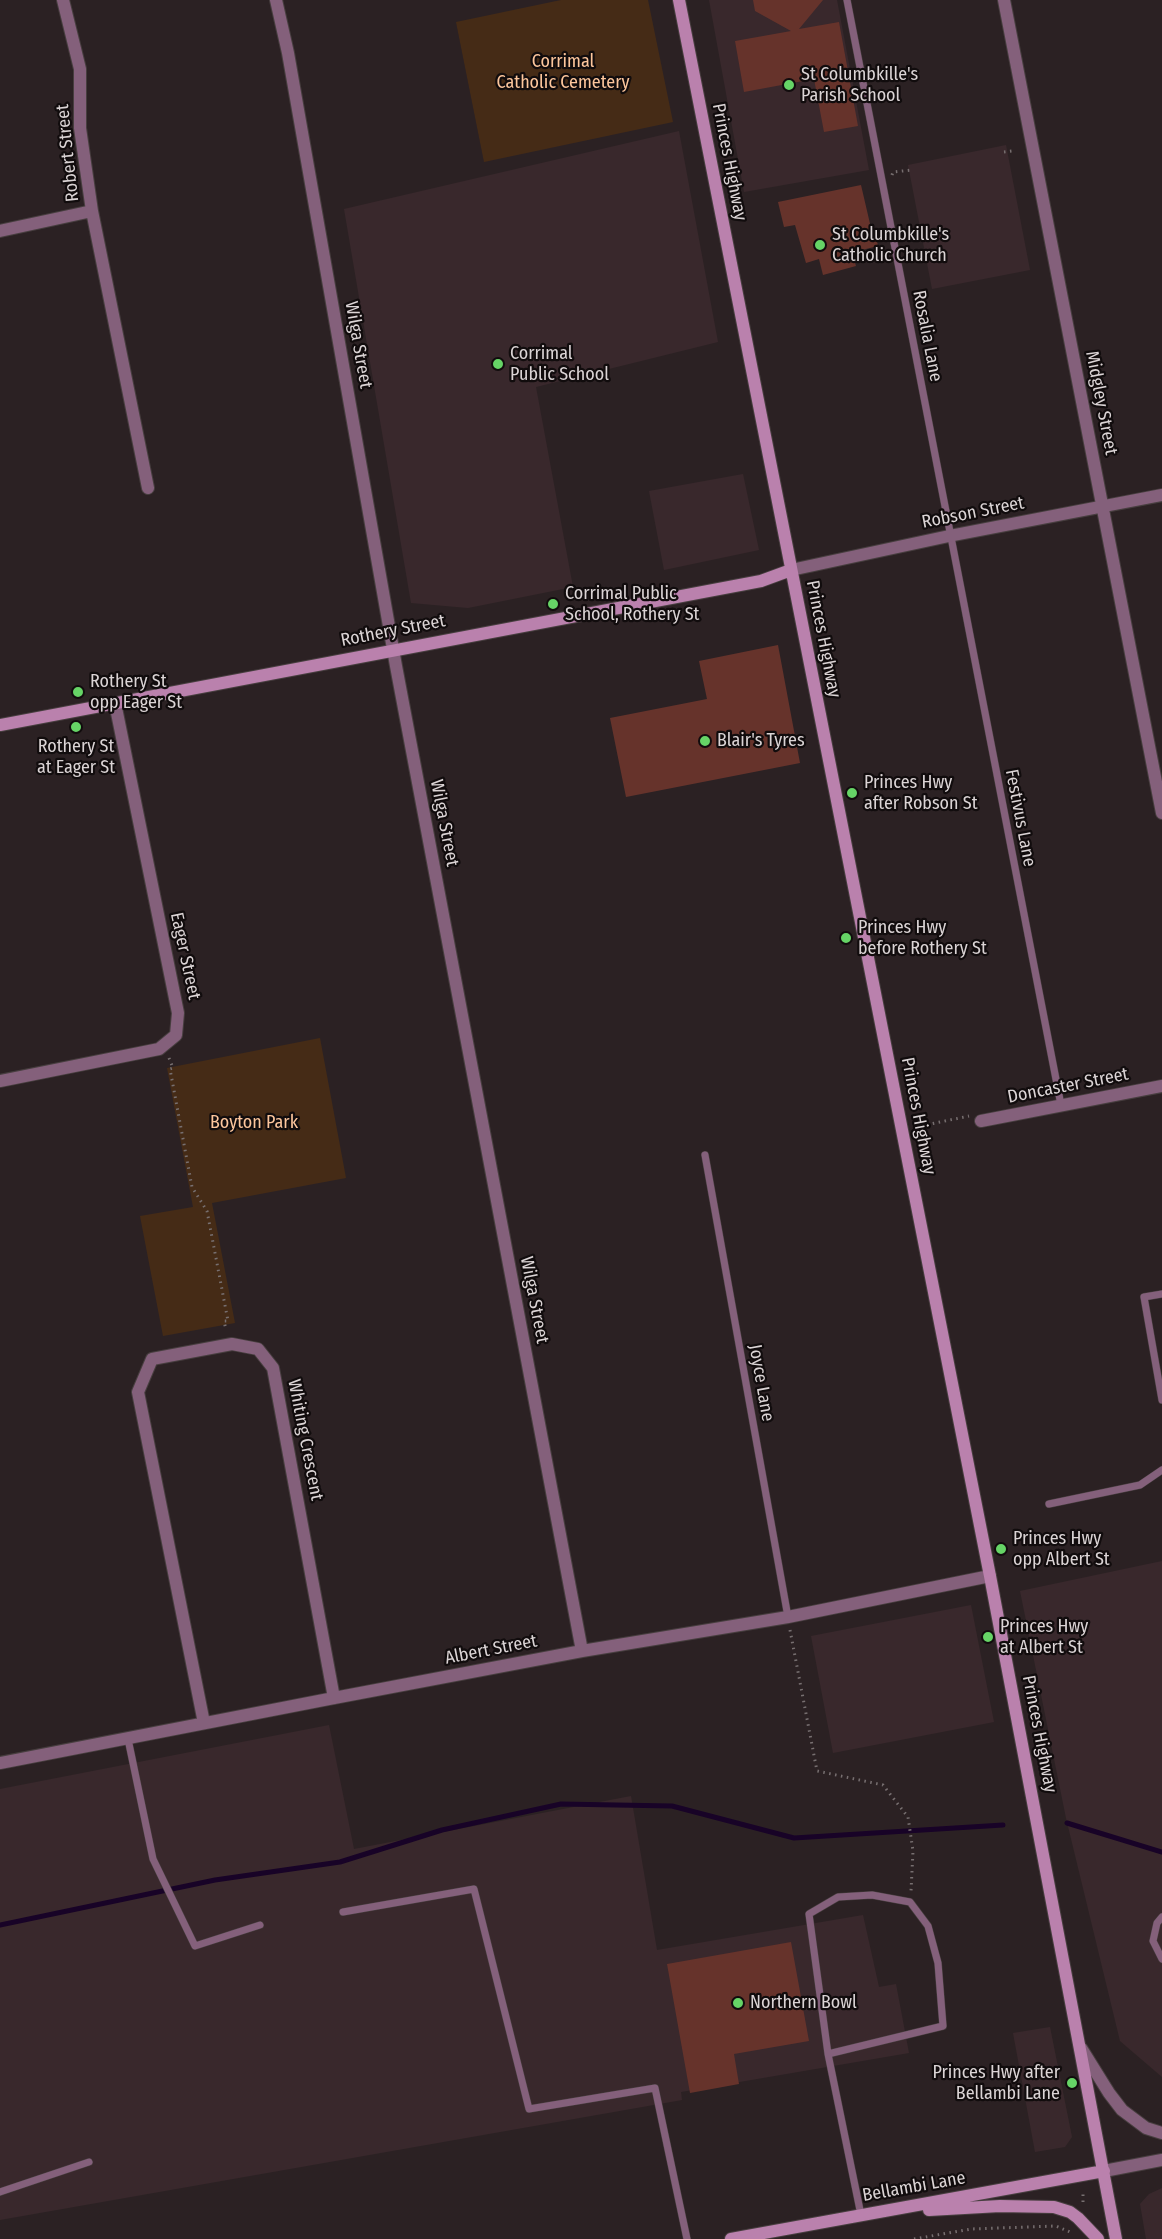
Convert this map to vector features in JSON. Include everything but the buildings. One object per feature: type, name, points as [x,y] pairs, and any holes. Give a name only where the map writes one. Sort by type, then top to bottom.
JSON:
[{"type":"main road","name":"Princes Highway","points":[[680,0],[990,1576],[1116,2239]]},
{"type":"main road","name":"Rothery Street","points":[[0,725],[761,581],[791,570]]},
{"type":"main road","name":"Bellambi Lane","points":[[731,2239],[1104,2171]]},
{"type":"main road","points":[[876,2212],[1046,2206],[1070,2212],[1098,2239]]},
{"type":"street","name":"Robert Street","points":[[0,231],[92,211],[80,128],[80,69],[63,0]]},
{"type":"street","name":"Wilga Street","points":[[276,0],[293,76],[393,649],[582,1651]]},
{"type":"street","name":"Midgley Street","points":[[1004,0],[1162,813]]},
{"type":"street","points":[[92,211],[148,488]]},
{"type":"street","name":"Robson Street","points":[[791,570],[949,536],[1162,495]]},
{"type":"street","name":"Eager Street","points":[[0,1081],[159,1049],[176,1035],[178,1013],[115,703]]},
{"type":"street","name":"Doncaster Street","points":[[979,1118],[1162,1086]]},
{"type":"street","name":"Whiting Crescent","points":[[204,1723],[138,1392],[152,1359],[230,1344],[258,1349],[273,1368],[334,1698]]},
{"type":"street","name":"Albert Street","points":[[0,1763],[582,1651],[788,1617],[990,1576]]},
{"type":"street","points":[[1081,2048],[1122,2110],[1146,2128],[1162,2133]]},
{"type":"street","points":[[1104,2171],[1162,2160]]},
{"type":"lane","name":"Rosalia Lane","points":[[848,0],[949,536]]},
{"type":"lane","name":"Festivus Lane","points":[[949,536],[1061,1105]]},
{"type":"lane","name":"Joyce Lane","points":[[705,1155],[788,1617]]},
{"type":"lane","points":[[1162,1294],[1144,1298],[1162,1400]]},
{"type":"lane","points":[[1049,1504],[1140,1485],[1162,1470]]},
{"type":"lane","points":[[128,1739],[153,1859],[195,1946],[260,1925]]},
{"type":"lane","points":[[343,1912],[474,1889],[529,2109],[655,2088],[687,2239]]},
{"type":"lane","points":[[828,2054],[943,2026],[938,1963],[928,1926],[910,1902],[872,1895],[838,1897],[809,1914],[828,2054],[861,2215]]},
{"type":"lane","points":[[1162,1917],[1157,1923],[1153,1941],[1162,1959]]},
{"type":"lane","points":[[0,2192],[89,2162]]},
{"type":"path","points":[[1004,152],[1012,151]]},
{"type":"path","points":[[890,179],[893,172],[912,170]]},
{"type":"path","points":[[740,219],[746,217]]},
{"type":"path","points":[[168,1056],[173,1068],[170,1069],[192,1186],[207,1211],[228,1321],[224,1321],[230,1344]]},
{"type":"path","points":[[921,1126],[979,1118]]},
{"type":"path","points":[[788,1617],[817,1771],[883,1785],[908,1817],[913,1851],[910,1902]]},
{"type":"path","points":[[914,2239],[971,2229],[1056,2226],[1075,2235]]},
{"type":"shaded area","name":"St Columbkille's Parish School","points":[[709,0],[837,0],[869,170],[744,192]]},
{"type":"shaded area","name":"Corrimal Public School","points":[[679,131],[718,342],[536,387],[573,587],[468,608],[411,603],[344,209]]},
{"type":"shaded area","points":[[1006,145],[1030,270],[932,289],[908,165]]},
{"type":"shaded area","points":[[743,474],[759,550],[664,570],[649,491]]},
{"type":"shaded area","points":[[1162,1561],[1162,2077],[1120,2041],[1066,1818],[1020,1591]]},
{"type":"shaded area","points":[[971,1605],[994,1722],[833,1753],[811,1636]]},
{"type":"shaded area","points":[[329,1725],[354,1849],[631,1796],[657,1950],[863,1915],[879,1987],[896,1984],[909,2053],[681,2092],[682,2100],[0,2220],[0,1789]]},
{"type":"shaded area","points":[[1050,2027],[1072,2137],[1065,2147],[1035,2152],[1013,2033]]},
{"type":"shaded area","points":[[1162,2188],[1162,2239],[1146,2239],[1140,2204],[1149,2194]]},
{"type":"green space","name":"Corrimal Catholic Cemetery","points":[[561,0],[648,0],[673,122],[484,162],[456,22]]},
{"type":"green space","name":"Boyton Park","points":[[320,1038],[346,1178],[212,1203],[235,1323],[163,1336],[140,1216],[193,1207],[167,1068]]},
{"type":"waterway","points":[[0,1925],[215,1880],[340,1862],[442,1830],[561,1804],[672,1806],[794,1838],[1003,1825]]},
{"type":"waterway","points":[[1067,1823],[1162,1852]]},
{"type":"place","name":"St Columbkille's Parish School","points":[[789,85]]},
{"type":"place","name":"St Columbkille's Catholic Church","points":[[820,245]]},
{"type":"place","name":"Corrimal Public School","points":[[498,364]]},
{"type":"place","name":"Corrimal Public School, Rothery St","points":[[553,604]]},
{"type":"place","name":"Rothery St opp Eager St","points":[[78,692]]},
{"type":"place","name":"Rothery St at Eager St","points":[[76,727]]},
{"type":"place","name":"Blair's Tyres","points":[[705,741]]},
{"type":"place","name":"Princes Hwy after Robson St","points":[[852,793]]},
{"type":"place","name":"Princes Hwy before Rothery St","points":[[846,938]]},
{"type":"place","name":"Princes Hwy opp Albert St","points":[[1001,1549]]},
{"type":"place","name":"Princes Hwy at Albert St","points":[[988,1637]]},
{"type":"place","name":"Northern Bowl","points":[[738,2003]]},
{"type":"place","name":"Princes Hwy after Bellambi Lane","points":[[1072,2083]]}]
